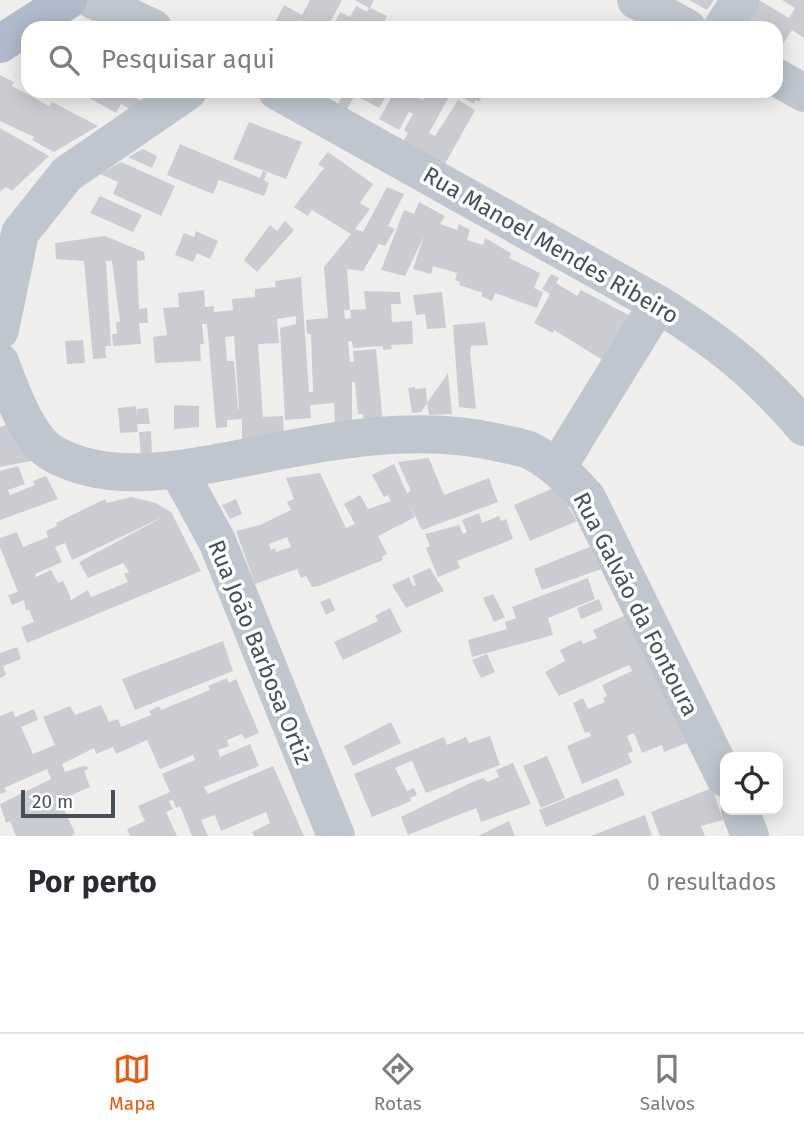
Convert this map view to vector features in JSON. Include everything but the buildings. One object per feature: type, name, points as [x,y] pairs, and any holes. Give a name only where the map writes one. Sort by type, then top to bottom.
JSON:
[{"type":"main road","points":[[36,21],[68,0]]},
{"type":"main road","points":[[0,44],[21,30]]},
{"type":"street","points":[[93,0],[138,21]]},
{"type":"street","points":[[636,0],[674,21]]},
{"type":"street","points":[[726,21],[740,0]]},
{"type":"street","points":[[783,81],[804,93]]},
{"type":"street","points":[[0,330],[20,233],[68,174],[178,98]]},
{"type":"street","name":"Rua Manoel Mendes Ribeiro","points":[[290,98],[658,304],[719,342],[749,367],[804,427]]},
{"type":"street","points":[[557,468],[658,304]]},
{"type":"street","name":"Rua Galvão da Fontoura","points":[[0,362],[20,414],[50,452],[100,472],[178,470],[341,439],[434,435],[479,438],[529,450],[557,468],[587,498],[720,768]]},
{"type":"street","name":"Rua João Barbosa Ortiz","points":[[178,470],[217,541],[336,836]]},
{"type":"street","points":[[742,815],[751,836]]}]
